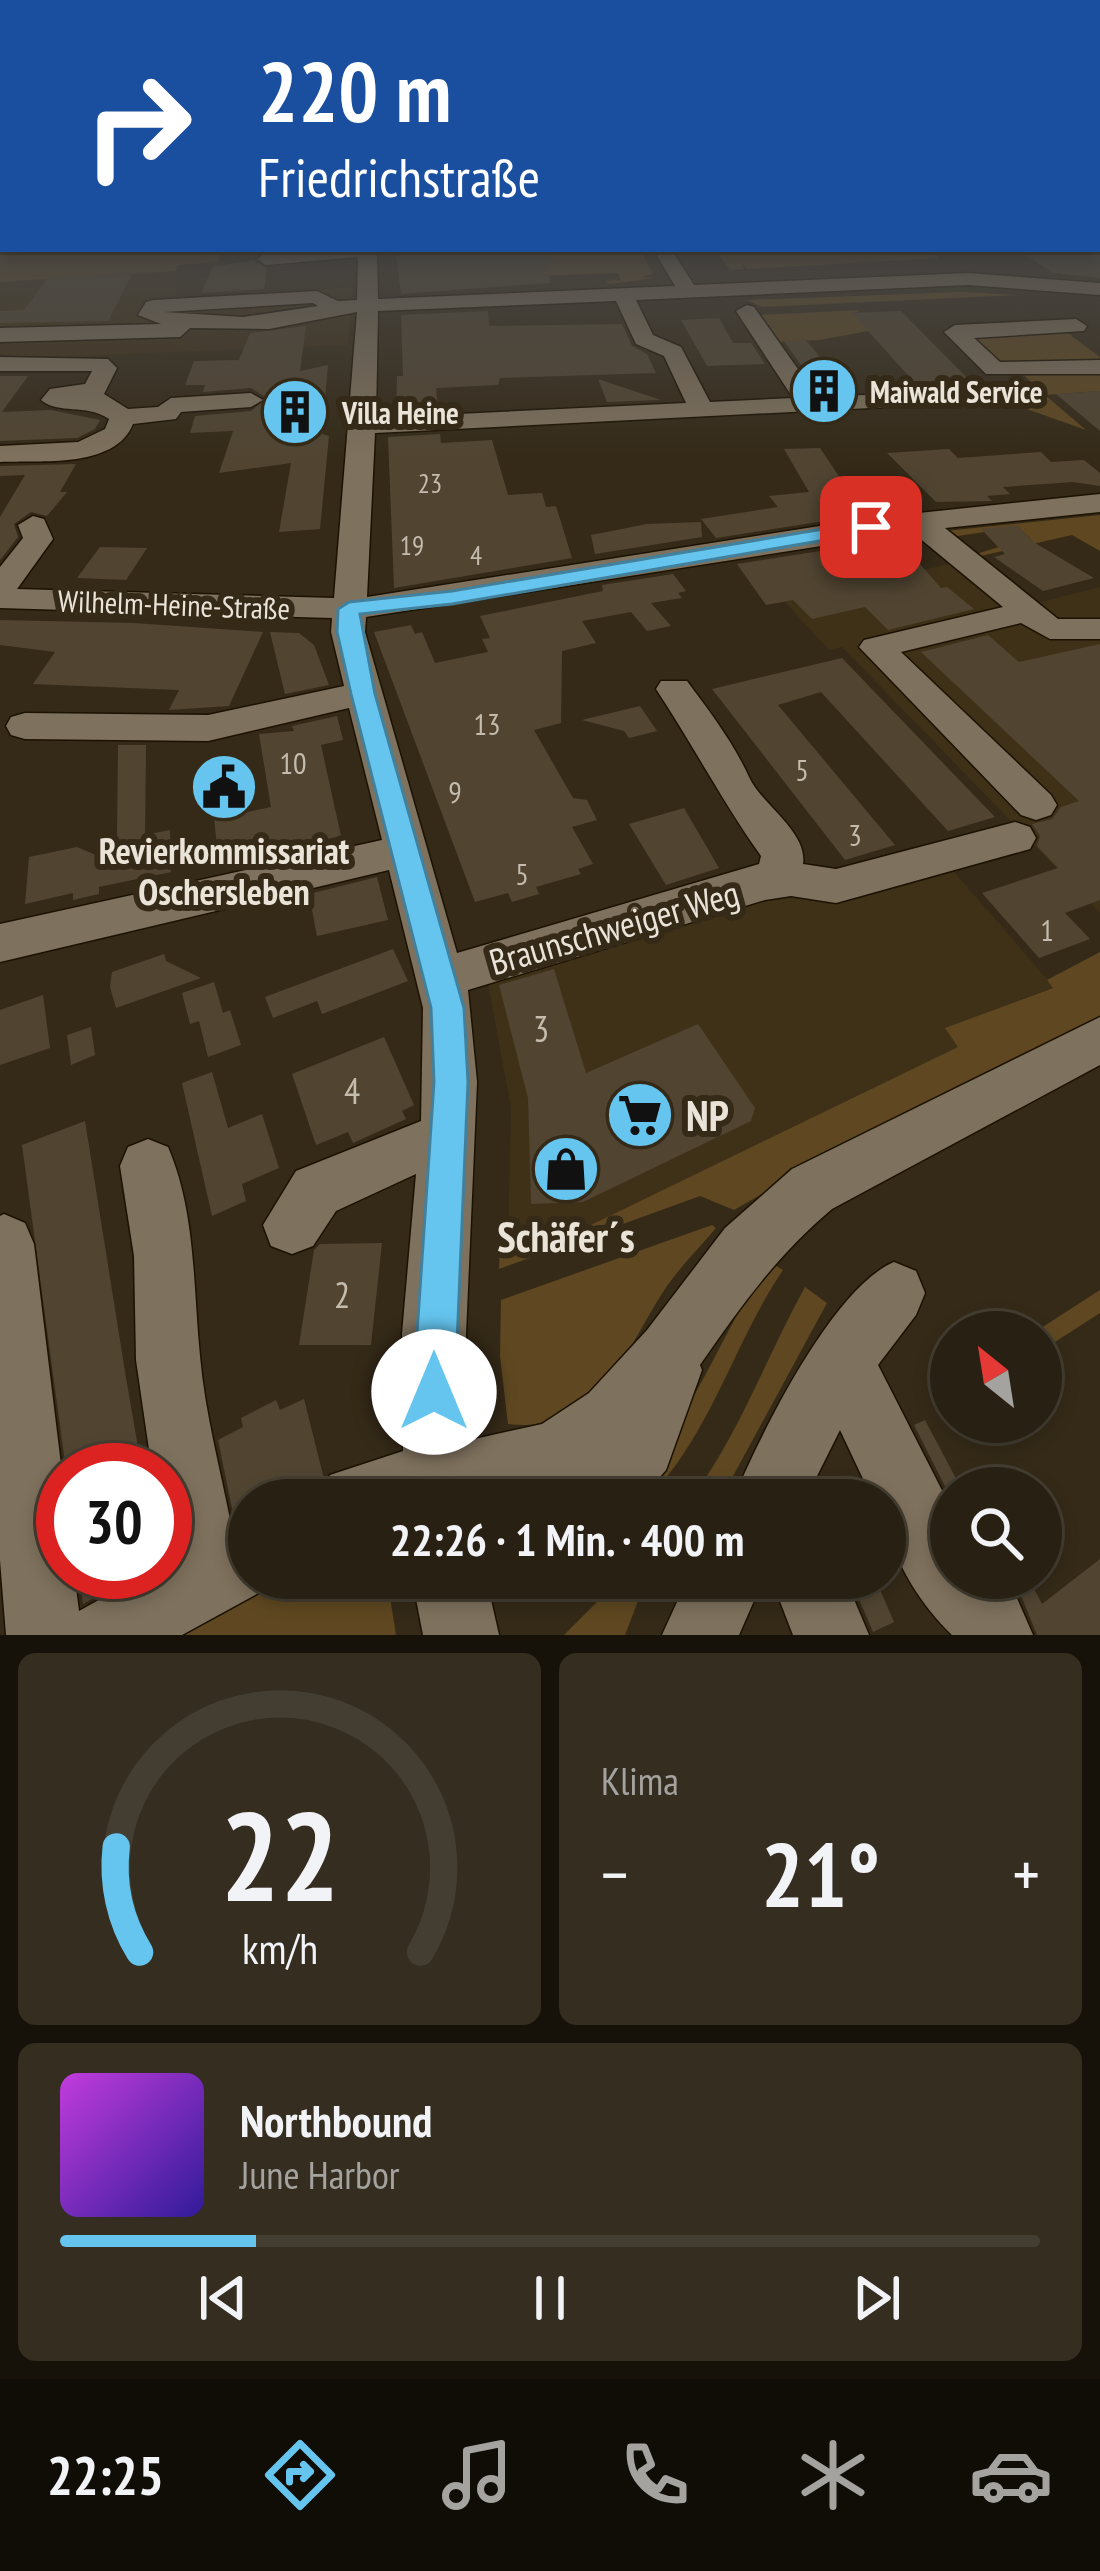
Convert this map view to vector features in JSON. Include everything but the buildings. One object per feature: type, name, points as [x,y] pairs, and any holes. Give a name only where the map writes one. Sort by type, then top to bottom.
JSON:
[{"type":"street","points":[[188,303],[153,305],[149,315],[183,323],[302,318],[334,307]]},
{"type":"street","points":[[328,303],[368,313]]},
{"type":"street","points":[[368,303],[349,632],[441,978],[451,1048],[434,1334],[437,1479]]},
{"type":"street","points":[[0,335],[368,313],[443,303]]},
{"type":"street","points":[[462,303],[465,314],[588,303]]},
{"type":"street","points":[[628,303],[644,339],[673,352],[702,410]]},
{"type":"street","points":[[766,303],[743,305],[810,404]]},
{"type":"street","points":[[1046,303],[1100,344]]},
{"type":"street","points":[[1076,326],[955,332],[994,369],[1100,368]]},
{"type":"street","points":[[0,364],[94,362],[105,368],[94,396],[123,417],[167,414],[172,405],[251,400]]},
{"type":"street","points":[[364,426],[909,399]]},
{"type":"street","points":[[0,454],[83,450],[116,434],[123,417]]},
{"type":"street","name":"Wilhelm-Heine-Straße","points":[[0,593],[349,609],[452,597],[917,521],[1100,503]]},
{"type":"street","points":[[917,521],[1051,629],[1100,629]]},
{"type":"street","points":[[0,593],[38,539],[33,525]]},
{"type":"street","points":[[765,883],[791,879],[836,886],[1025,821],[876,647],[1028,610]]},
{"type":"street","name":"Braunschweiger Weg","points":[[441,978],[765,883],[780,874],[783,854],[729,780],[726,764],[674,688]]},
{"type":"street","points":[[25,726],[208,728],[363,694]]},
{"type":"street","points":[[0,944],[406,850]]},
{"type":"street","points":[[472,1479],[575,1444],[646,1386],[753,1236],[812,1189],[1100,1039]]},
{"type":"street","points":[[292,1225],[316,1191],[416,1148],[448,1148]]},
{"type":"street","points":[[107,1635],[227,1570],[168,1360],[164,1256],[148,1166]]},
{"type":"street","points":[[4,1244],[44,1635]]},
{"type":"street","points":[[784,1479],[841,1360],[894,1293]]},
{"type":"street","points":[[612,1479],[642,1446],[680,1341]]},
{"type":"street","points":[[841,1360],[949,1581],[986,1616],[995,1635]]},
{"type":"street","points":[[700,1635],[717,1599]]},
{"type":"street","points":[[817,1599],[832,1635]]},
{"type":"shaded area","points":[[0,303],[351,303],[348,345],[0,359]]},
{"type":"shaded area","points":[[754,303],[841,303],[762,307]]},
{"type":"shaded area","points":[[861,310],[852,314],[879,329],[820,340],[773,342],[757,315]]},
{"type":"shaded area","points":[[1065,331],[1100,357],[1100,365],[1000,368],[965,333]]},
{"type":"shaded area","points":[[1100,369],[1100,391],[1045,395],[1086,430],[1010,403],[1003,390],[1031,382],[1022,373]]},
{"type":"shaded area","points":[[1100,515],[1100,551],[1072,535],[976,557],[973,555],[999,547],[995,544],[1031,539],[1018,527],[951,537],[945,531]]},
{"type":"shaded area","points":[[949,564],[1033,604],[1100,587],[1100,913],[842,647],[829,650],[784,601]]},
{"type":"shaded area","points":[[949,866],[1054,987],[946,1028],[959,1047],[564,1238],[508,1240],[511,1108],[487,978],[782,889]]},
{"type":"shaded area","points":[[1100,952],[1100,1024],[959,1104],[903,1113],[734,1210],[700,1196],[499,1269],[500,1241],[564,1238],[958,1047],[945,1028],[1053,988],[1047,980]]},
{"type":"shaded area","points":[[712,1225],[716,1228],[672,1279],[623,1360],[588,1402],[540,1424],[508,1424],[500,1356],[501,1300]]},
{"type":"shaded area","points":[[768,1261],[783,1270],[687,1448],[664,1479],[639,1479],[684,1414]]},
{"type":"shaded area","points":[[805,1287],[827,1303],[731,1479],[704,1479],[738,1423]]},
{"type":"shaded area","points":[[1100,1290],[1100,1313],[1062,1337],[1062,1315]]},
{"type":"shaded area","points":[[229,1599],[390,1599],[396,1635],[165,1635]]},
{"type":"shaded area","points":[[600,1599],[639,1599],[625,1635],[564,1635]]},
{"type":"place","name":"Maiwald Service","points":[[824,391]]},
{"type":"place","name":"Villa Heine","points":[[295,412]]},
{"type":"place","name":"Revierkommissariat Oschersleben","points":[[224,787]]},
{"type":"place","name":"NP","points":[[640,1115]]},
{"type":"place","name":"Schäfer´s","points":[[566,1169]]},
{"type":"route","points":[[434,1392],[451,1082],[448,1008],[363,694],[349,632],[349,609],[452,597],[871,527]]}]
